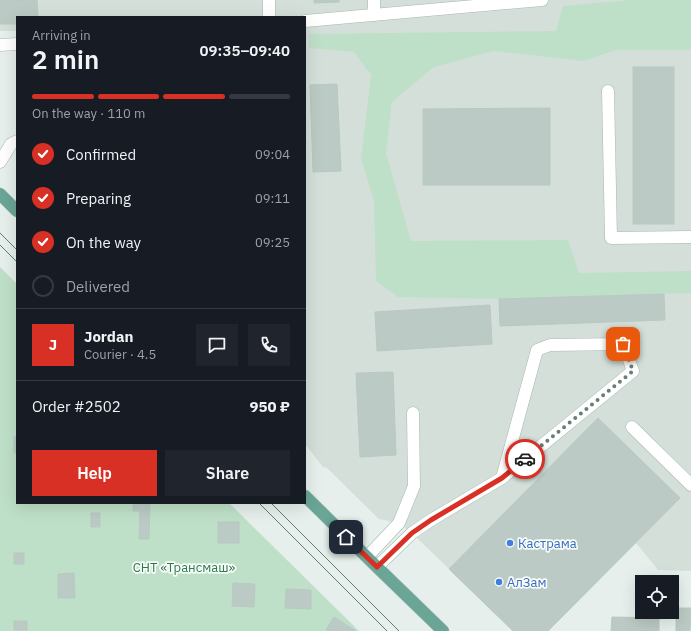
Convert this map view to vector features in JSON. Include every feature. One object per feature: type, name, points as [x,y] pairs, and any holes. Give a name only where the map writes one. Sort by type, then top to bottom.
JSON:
[{"type":"main road","points":[[0,194],[16,210]]},
{"type":"main road","points":[[306,497],[443,631]]},
{"type":"lane","points":[[269,0],[269,16]]},
{"type":"lane","points":[[374,0],[374,15]]},
{"type":"lane","points":[[306,21],[542,0]]},
{"type":"lane","points":[[0,45],[16,44]]},
{"type":"lane","points":[[608,91],[611,238],[691,237]]},
{"type":"lane","points":[[0,162],[10,144],[16,141]]},
{"type":"lane","points":[[377,567],[412,533],[502,478],[633,371],[623,344],[550,345],[536,350],[502,478]]},
{"type":"lane","points":[[367,557],[399,522],[414,486],[413,413]]},
{"type":"lane","points":[[632,427],[691,485]]},
{"type":"shaded area","points":[[0,0],[691,0],[691,571],[658,570],[636,543],[548,631],[513,631],[412,533],[399,523],[379,519],[327,468],[323,467],[306,445],[306,16],[16,16],[16,31],[0,31]]},
{"type":"green space","points":[[630,0],[691,0],[691,50],[616,50],[584,61],[494,51],[434,67],[392,102],[386,153],[411,241],[568,240],[579,273],[691,271],[691,293],[499,299],[398,297],[376,281],[374,201],[361,159],[371,75],[354,52],[309,48],[309,34],[556,31],[563,6]]},
{"type":"green space","name":"СНТ «Трансмаш»","points":[[0,267],[16,283],[16,504],[230,504],[359,631],[0,631]]},
{"type":"building","points":[[0,0],[37,0],[38,16],[16,16],[16,24],[0,24]]},
{"type":"building","points":[[314,0],[339,0],[339,2],[314,3]]},
{"type":"building","points":[[633,67],[674,67],[674,224],[633,224]]},
{"type":"building","points":[[337,84],[341,171],[313,172],[310,85]]},
{"type":"building","points":[[550,108],[550,185],[423,185],[423,109]]},
{"type":"building","points":[[664,294],[665,320],[500,326],[499,299]]},
{"type":"building","points":[[490,305],[492,344],[377,351],[375,312]]},
{"type":"building","points":[[393,372],[396,455],[360,457],[356,373]]},
{"type":"building","points":[[598,418],[680,498],[548,631],[513,631],[449,569]]},
{"type":"building","points":[[14,437],[16,437],[16,453],[14,453]]},
{"type":"building","points":[[133,504],[150,504],[149,539],[139,539],[140,511],[133,511]]},
{"type":"building","points":[[91,513],[100,513],[100,527],[91,527]]},
{"type":"building","points":[[218,522],[239,522],[239,543],[218,543]]},
{"type":"building","points":[[14,553],[24,553],[24,564],[14,564]]},
{"type":"building","points":[[74,573],[75,598],[58,598],[58,574]]},
{"type":"building","points":[[233,583],[255,584],[254,607],[232,606]]},
{"type":"building","points":[[286,589],[311,590],[311,609],[285,608]]},
{"type":"building","points":[[679,608],[691,608],[690,631],[676,631],[676,619],[679,619]]},
{"type":"building","points":[[334,617],[356,631],[326,630]]},
{"type":"building","points":[[612,617],[659,619],[659,631],[611,631]]},
{"type":"building","points":[[14,621],[27,621],[27,630],[14,630]]},
{"type":"tram line","points":[[0,233],[16,249]]},
{"type":"tram line","points":[[0,245],[16,261]]},
{"type":"tram line","points":[[260,504],[387,631]]},
{"type":"tram line","points":[[272,504],[399,631]]},
{"type":"way so far","points":[[525,459],[633,371],[623,344]]},
{"type":"place","name":"Кастрама","points":[[510,543]]},
{"type":"place","name":"АлЗам","points":[[499,582]]},
{"type":"route","points":[[346,537],[377,567],[412,533],[502,478],[525,459]]}]
